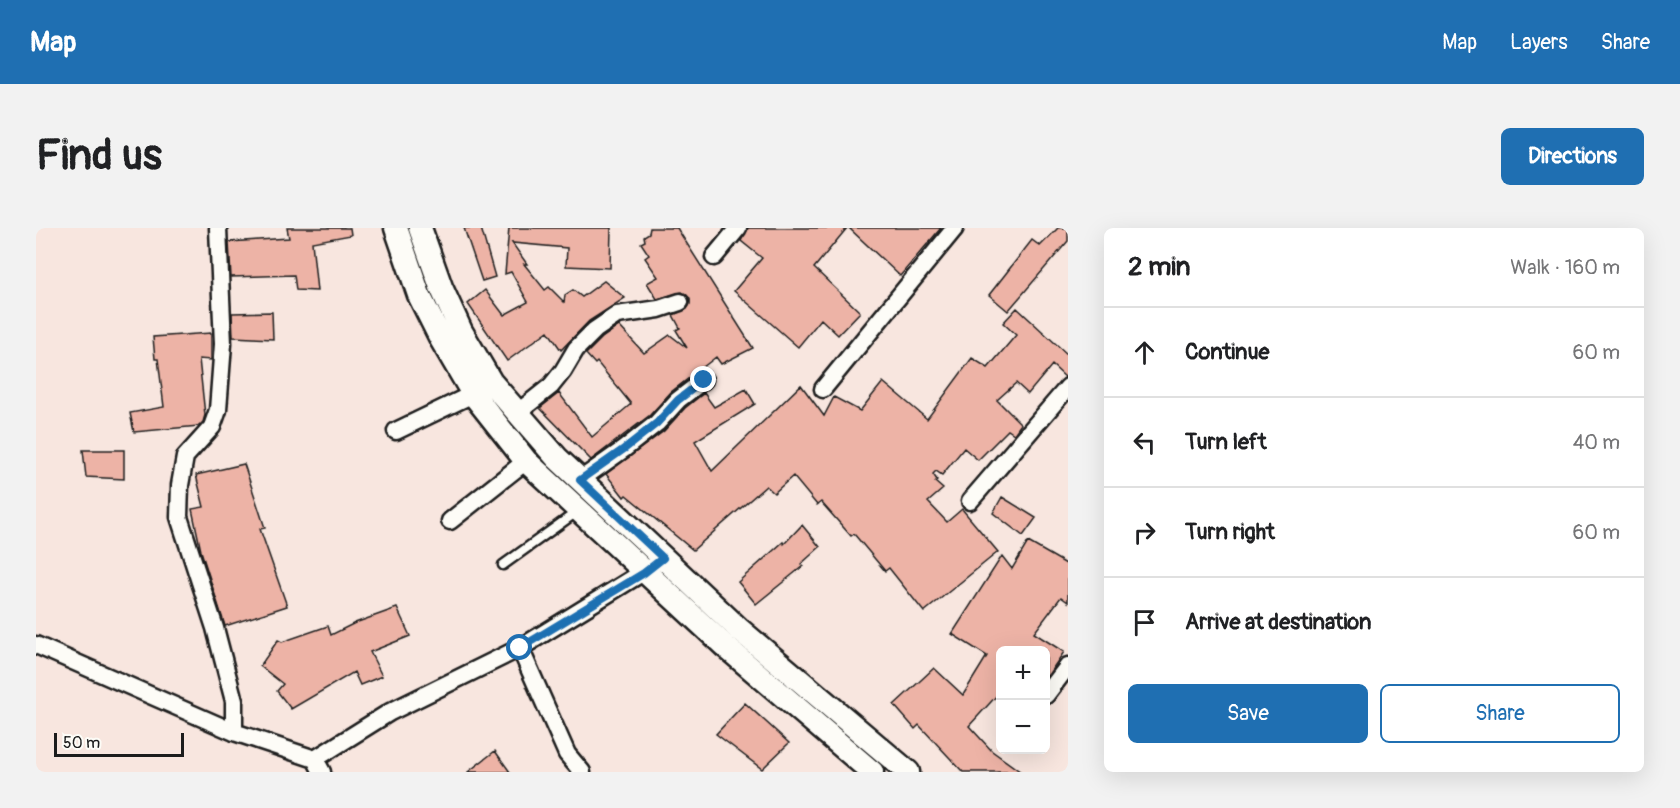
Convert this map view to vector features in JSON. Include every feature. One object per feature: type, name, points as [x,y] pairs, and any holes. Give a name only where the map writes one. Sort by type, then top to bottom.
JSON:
[{"type":"main road","points":[[396,228],[419,295],[442,341],[473,394],[526,461],[726,647],[872,772]]},
{"type":"main road","points":[[420,228],[441,287],[461,331],[491,382],[557,458],[740,630],[908,772]]},
{"type":"street","points":[[218,228],[223,344],[218,410],[212,427],[185,457],[179,517],[215,628],[234,701],[234,732]]},
{"type":"street","points":[[714,257],[738,228]]},
{"type":"street","points":[[823,389],[955,228]]},
{"type":"street","points":[[517,412],[551,386],[563,372],[576,350],[595,330],[617,315],[659,309],[680,302]]},
{"type":"street","points":[[580,480],[657,423],[678,400],[704,380]]},
{"type":"street","points":[[970,501],[1068,387]]},
{"type":"street","points":[[396,431],[473,394]]},
{"type":"street","points":[[450,521],[526,461]]},
{"type":"street","points":[[36,645],[234,732],[318,765],[390,712],[520,648],[644,573],[663,558]]},
{"type":"street","points":[[520,648],[567,754],[582,772]]},
{"type":"street","points":[[1050,690],[1068,666]]},
{"type":"lane","points":[[503,566],[578,511]]},
{"type":"building","points":[[287,228],[350,228],[351,235],[312,242],[317,291],[296,290],[294,275],[231,277],[229,242],[289,238]]},
{"type":"building","points":[[464,228],[481,228],[495,277],[482,281]]},
{"type":"building","points":[[509,228],[611,228],[610,268],[566,266],[567,248],[512,243],[527,264],[524,264],[545,290],[549,287],[564,302],[565,295],[573,290],[582,297],[604,281],[625,298],[589,321],[561,350],[548,331],[507,361],[468,304],[485,290],[504,315],[528,302],[511,272],[505,274]]},
{"type":"building","points":[[650,228],[677,228],[753,348],[721,364],[716,357],[671,392],[650,415],[591,460],[540,408],[559,393],[592,437],[631,404],[597,362],[595,364],[586,354],[602,338],[619,326],[644,353],[670,335],[687,348],[676,330],[680,328],[673,315],[687,309],[690,298],[682,292],[657,299],[647,283],[658,277],[645,258],[649,255],[641,243],[645,241],[644,236],[649,233]]},
{"type":"building","points":[[748,228],[847,228],[814,268],[860,312],[838,335],[821,319],[798,347],[734,291],[762,258],[741,241]]},
{"type":"building","points":[[849,228],[941,228],[900,276]]},
{"type":"building","points":[[1058,228],[1068,228],[1068,241],[1008,311],[989,295],[1032,240],[1040,246]]},
{"type":"building","points":[[1017,308],[1068,355],[1068,377],[1052,365],[1028,394],[1016,383],[997,400],[1021,424],[1014,434],[1008,430],[978,460],[964,448],[942,475],[936,471],[933,474],[937,480],[935,482],[943,489],[928,502],[947,522],[962,509],[998,552],[924,612],[889,568],[885,571],[854,534],[851,536],[821,502],[817,505],[793,476],[774,493],[766,486],[693,550],[626,495],[624,497],[606,474],[664,431],[685,408],[704,393],[714,407],[746,389],[755,404],[695,441],[712,471],[801,385],[824,416],[834,397],[860,411],[883,382],[927,419],[972,358],[988,368],[1016,335],[1003,323]]},
{"type":"building","points":[[272,312],[273,339],[233,337],[232,313]]},
{"type":"building","points":[[211,333],[211,360],[199,359],[205,415],[203,422],[199,426],[134,432],[130,413],[164,407],[153,337]]},
{"type":"building","points":[[83,450],[124,450],[124,479],[86,477]]},
{"type":"building","points":[[244,464],[265,528],[260,529],[287,606],[225,626],[201,551],[192,509],[204,507],[196,475]]},
{"type":"building","points":[[1002,497],[1036,518],[1023,536],[993,513]]},
{"type":"building","points":[[802,525],[820,547],[801,564],[803,566],[756,604],[738,582],[783,542],[784,544]]},
{"type":"building","points":[[1028,542],[1068,565],[1068,602],[1061,597],[1034,633],[1064,652],[1050,672],[1050,646],[996,646],[996,696],[969,726],[992,751],[1021,772],[963,772],[919,725],[915,729],[894,705],[934,668],[963,695],[987,656],[952,634],[1002,556],[1012,569]]},
{"type":"building","points":[[397,608],[410,636],[370,652],[382,676],[360,685],[354,672],[291,709],[277,691],[283,684],[260,666],[278,640],[282,642],[328,626],[331,635],[355,623]]},
{"type":"building","points":[[745,703],[789,743],[762,769],[716,734]]},
{"type":"building","points":[[495,751],[510,772],[468,772]]},
{"type":"route","points":[[520,648],[644,573],[663,558],[580,480],[657,423],[678,400],[704,380]]}]
